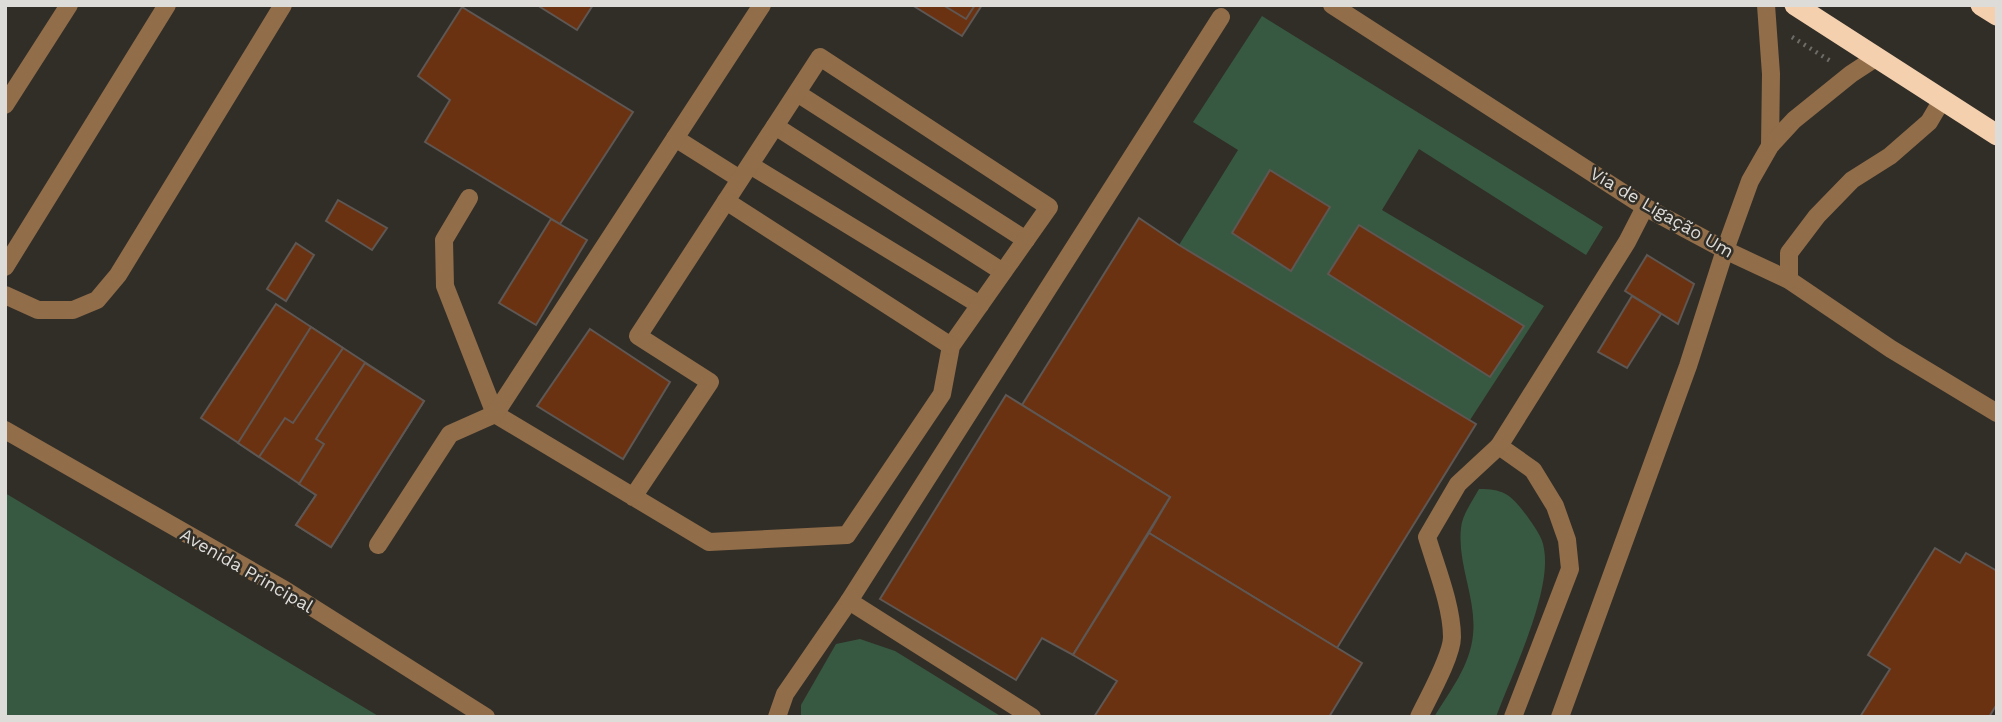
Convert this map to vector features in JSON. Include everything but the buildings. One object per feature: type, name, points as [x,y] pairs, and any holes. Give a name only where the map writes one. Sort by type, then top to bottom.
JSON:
[{"type":"highway","points":[[1795,5],[1997,135]]},
{"type":"highway","points":[[1981,5],[1997,15]]},
{"type":"lane","points":[[5,105],[69,5]]},
{"type":"lane","points":[[5,267],[167,5]]},
{"type":"lane","points":[[5,295],[38,310],[73,310],[97,300],[118,275],[283,5]]},
{"type":"lane","points":[[378,545],[450,434],[495,414],[762,5]]},
{"type":"lane","name":"Via de Ligação Um","points":[[1332,5],[1645,207],[1725,250],[1789,280],[1891,349],[1997,413]]},
{"type":"lane","points":[[1766,5],[1771,74],[1770,146]]},
{"type":"lane","points":[[777,717],[785,694],[849,601],[1220,17]]},
{"type":"lane","points":[[468,198],[444,240],[445,286],[495,414],[633,497],[709,542],[847,535],[942,394],[951,346],[1049,207],[820,57],[638,336],[710,382],[633,497]]},
{"type":"lane","points":[[1560,717],[1688,366],[1750,181],[1770,146],[1794,120],[1851,74],[1877,57]]},
{"type":"lane","points":[[797,93],[1026,240]]},
{"type":"lane","points":[[1789,280],[1789,253],[1817,216],[1852,180],[1890,156],[1929,122],[1942,100]]},
{"type":"lane","points":[[775,126],[1003,271]]},
{"type":"lane","points":[[675,138],[745,172],[980,305]]},
{"type":"lane","points":[[726,201],[951,346]]},
{"type":"lane","points":[[1419,717],[1452,639],[1444,591],[1427,537],[1458,484],[1499,446],[1621,253],[1645,207]]},
{"type":"lane","name":"Avenida Principal","points":[[5,430],[285,590],[486,717]]},
{"type":"lane","points":[[1499,446],[1533,470],[1555,506],[1567,540],[1570,569],[1513,717]]},
{"type":"lane","points":[[849,601],[1032,717]]},
{"type":"green space","points":[[1262,16],[1603,227],[1586,255],[1419,149],[1382,210],[1544,306],[1470,420],[1179,245],[1238,150],[1193,122]]},
{"type":"green space","points":[[1479,489],[1495,490],[1507,495],[1535,527],[1544,549],[1542,587],[1529,633],[1496,717],[1434,717],[1458,678],[1471,646],[1472,608],[1462,555],[1461,528]]},
{"type":"green space","points":[[5,493],[380,717],[5,717]]},
{"type":"green space","points":[[860,639],[895,651],[1002,717],[801,717],[801,705],[836,644]]}]
